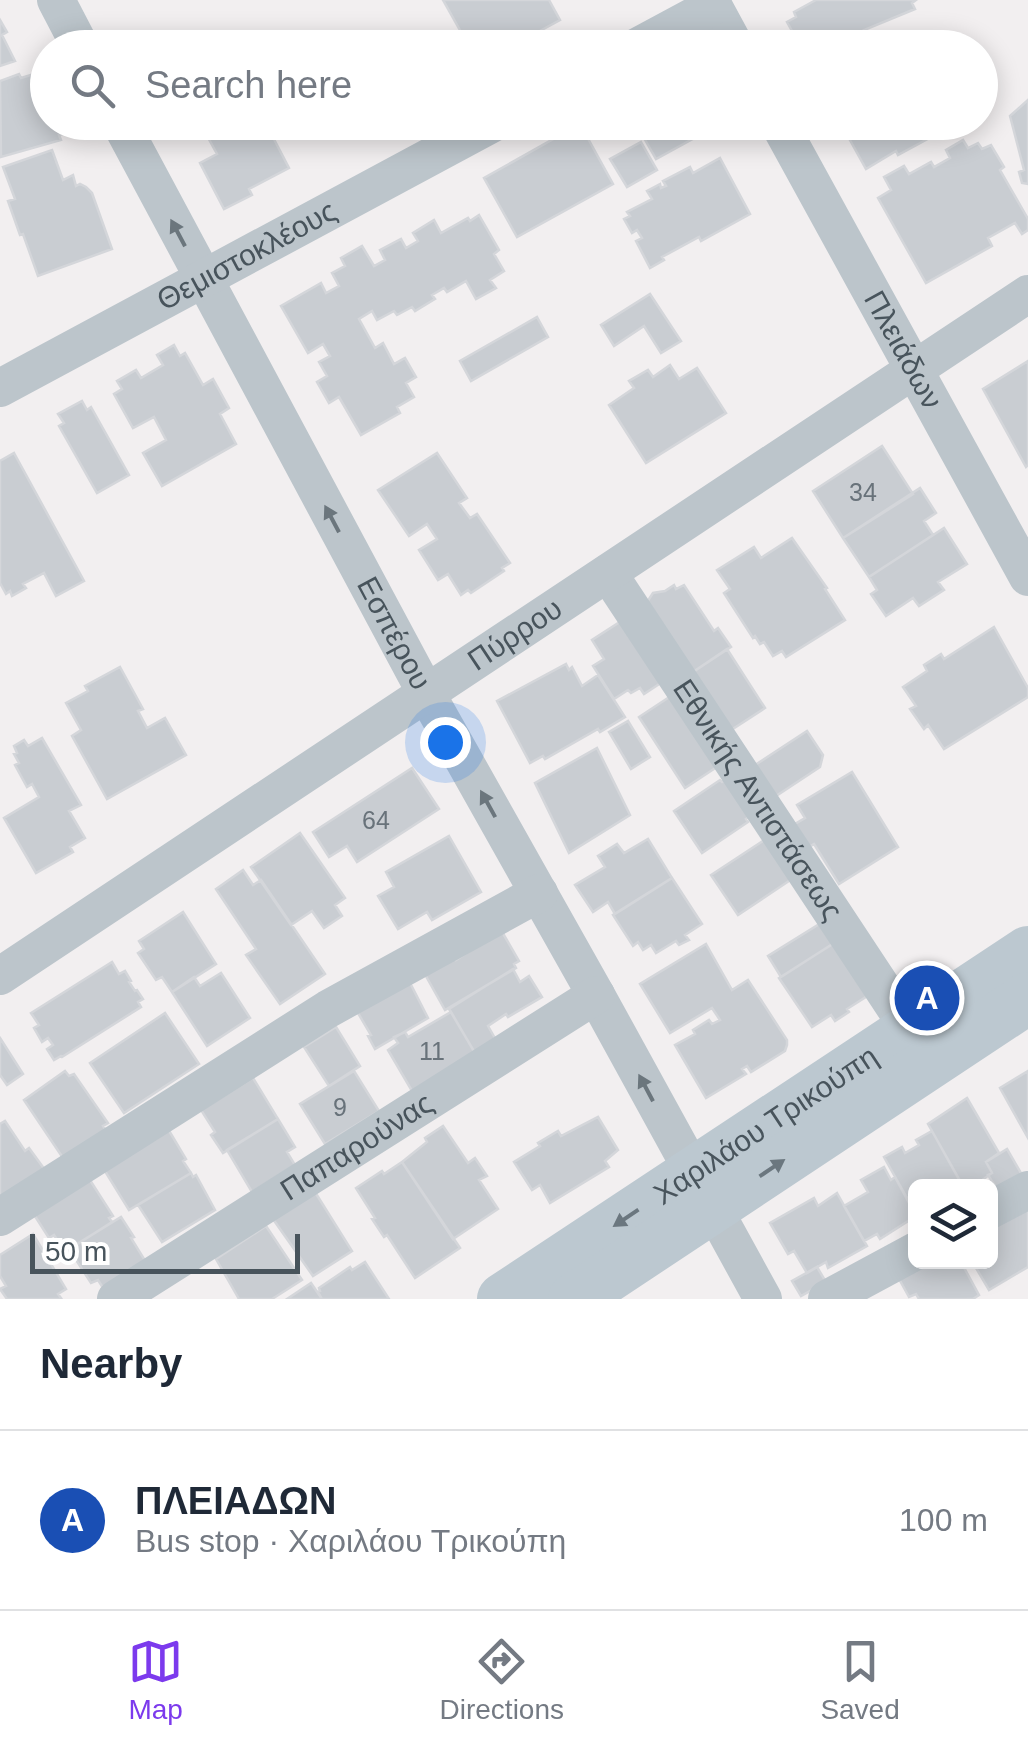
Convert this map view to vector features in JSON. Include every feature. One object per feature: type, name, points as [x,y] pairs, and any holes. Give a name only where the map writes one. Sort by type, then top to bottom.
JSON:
[{"type":"main road","name":"Χαριλάου Τρικούπη","points":[[574,1299],[702,1191],[910,1030],[1028,952]]},
{"type":"main road","name":"Χαριλάου Τρικούπη","points":[[504,1299],[702,1191],[1028,998]]},
{"type":"street","points":[[56,0],[72,30]]},
{"type":"street","points":[[665,30],[711,3],[726,30]]},
{"type":"street","name":"Εσπέρου","points":[[129,140],[426,693],[763,1299]]},
{"type":"street","name":"Θεμιστοκλέους","points":[[0,388],[462,140]]},
{"type":"street","name":"Πλειάδων","points":[[788,140],[1028,576]]},
{"type":"street","name":"Πύρρου","points":[[0,976],[1028,294]]},
{"type":"street","name":"Εθνικής Αντιστάσεως","points":[[608,573],[910,1030]]},
{"type":"street","points":[[0,1217],[328,1009],[538,893]]},
{"type":"street","name":"Παπαρούνας","points":[[116,1299],[596,995]]},
{"type":"street","points":[[998,1206],[1028,1190]]},
{"type":"street","points":[[826,1299],[908,1255]]},
{"type":"building","points":[[443,0],[549,0],[560,20],[542,30],[460,30]]},
{"type":"building","points":[[816,0],[916,0],[912,3],[915,9],[864,30],[791,30],[787,22],[796,17],[794,12]]},
{"type":"building","points":[[0,20],[7,32],[2,35],[15,61],[0,66]]},
{"type":"building","points":[[19,74],[21,78],[30,75],[30,140],[61,140],[1,157],[0,81]]},
{"type":"building","points":[[1028,100],[1028,184],[1022,183],[1019,172],[1024,170],[1010,116]]},
{"type":"building","points":[[209,140],[274,140],[289,168],[249,189],[252,195],[224,209],[200,163],[217,154]]},
{"type":"building","points":[[552,140],[589,140],[613,184],[517,237],[484,178]]},
{"type":"building","points":[[645,140],[691,140],[656,159]]},
{"type":"building","points":[[850,140],[926,140],[898,155],[896,151],[866,169]]},
{"type":"building","points":[[963,140],[968,148],[978,143],[982,149],[991,145],[1004,167],[1000,170],[1028,219],[1028,230],[1022,234],[1015,223],[988,238],[992,246],[926,283],[878,198],[891,190],[884,177],[904,166],[909,174],[931,162],[934,167],[950,158],[946,150]]},
{"type":"building","points":[[641,142],[657,170],[627,187],[610,159]]},
{"type":"building","points":[[52,150],[63,180],[73,175],[76,186],[80,184],[92,193],[112,249],[38,276],[8,201],[15,199],[3,167]]},
{"type":"building","points":[[720,158],[750,214],[701,241],[699,237],[650,268],[636,241],[642,238],[637,230],[632,233],[624,219],[630,216],[627,212],[652,199],[647,191],[660,184],[661,188],[666,186],[663,181],[690,167],[693,173]]},
{"type":"building","points":[[479,215],[499,250],[494,254],[504,271],[490,280],[496,288],[476,299],[466,281],[432,295],[435,299],[415,311],[412,307],[397,315],[394,311],[377,320],[372,311],[359,319],[375,348],[383,343],[394,364],[405,358],[416,377],[406,383],[414,397],[397,407],[400,413],[361,435],[339,397],[329,403],[317,382],[327,376],[319,362],[330,356],[323,344],[308,353],[281,306],[321,283],[326,293],[339,286],[332,273],[345,266],[341,258],[362,246],[374,266],[385,260],[380,250],[401,239],[406,248],[418,241],[413,233],[434,220],[441,233]]},
{"type":"building","points":[[650,294],[681,341],[661,353],[644,326],[614,346],[601,325]]},
{"type":"building","points":[[537,317],[548,337],[471,381],[460,361]]},
{"type":"building","points":[[174,345],[180,356],[185,353],[203,385],[213,379],[229,408],[220,414],[236,444],[162,486],[143,453],[166,440],[154,417],[133,428],[114,394],[122,389],[117,381],[136,370],[141,378],[163,365],[157,355]]},
{"type":"building","points":[[1028,361],[1028,465],[1026,467],[983,389]]},
{"type":"building","points":[[670,365],[679,379],[697,368],[726,413],[646,463],[609,405],[634,388],[629,381],[648,370],[653,377]]},
{"type":"building","points":[[82,401],[87,410],[91,407],[129,475],[97,493],[59,426],[64,423],[58,414]]},
{"type":"building","points":[[882,446],[913,494],[843,538],[813,491]]},
{"type":"building","points":[[14,453],[84,581],[56,596],[44,573],[23,584],[26,588],[12,596],[10,591],[6,594],[0,583],[0,461]]},
{"type":"building","points":[[437,453],[467,498],[459,503],[470,518],[477,514],[510,563],[471,593],[468,590],[461,595],[448,574],[438,580],[419,550],[437,539],[427,524],[409,536],[378,490]]},
{"type":"building","points":[[920,488],[936,513],[924,521],[933,535],[869,577],[843,538]]},
{"type":"building","points":[[944,528],[967,564],[938,582],[944,590],[919,606],[913,598],[886,616],[871,594],[877,590],[869,577]]},
{"type":"building","points":[[792,538],[845,620],[786,657],[782,651],[773,656],[764,642],[760,644],[753,638],[724,593],[730,589],[717,570],[754,547],[761,558]]},
{"type":"building","points":[[674,585],[676,589],[684,585],[714,631],[718,628],[731,647],[687,676],[647,602],[653,593]]},
{"type":"building","points":[[626,618],[667,679],[644,694],[640,688],[631,693],[628,690],[614,699],[593,666],[604,659],[592,640]]},
{"type":"building","points":[[994,627],[1028,688],[1028,697],[944,749],[928,725],[924,729],[910,709],[916,706],[903,687],[927,671],[924,665],[941,654],[944,659]]},
{"type":"building","points":[[727,649],[765,708],[725,734],[687,676]]},
{"type":"building","points":[[566,664],[569,670],[572,667],[582,686],[598,675],[625,717],[530,763],[497,701]]},
{"type":"building","points":[[120,667],[143,709],[138,711],[147,728],[165,718],[186,755],[107,799],[72,736],[81,730],[66,703],[88,691],[85,686]]},
{"type":"building","points":[[677,692],[723,763],[685,788],[639,717]]},
{"type":"building","points":[[628,721],[650,757],[631,769],[609,732]]},
{"type":"building","points":[[807,731],[823,755],[820,767],[770,800],[749,769]]},
{"type":"building","points":[[42,738],[81,805],[69,811],[85,838],[70,847],[73,852],[36,873],[4,818],[39,797],[32,784],[27,787],[15,765],[19,763],[14,746],[24,740],[28,746]]},
{"type":"building","points":[[597,748],[630,815],[569,853],[535,783]]},
{"type":"building","points":[[412,768],[439,809],[357,862],[347,846],[329,857],[313,832]]},
{"type":"building","points":[[852,772],[898,847],[839,884],[814,844],[809,847],[795,824],[805,818],[797,805]]},
{"type":"building","points":[[729,778],[754,813],[746,819],[748,822],[702,853],[674,811]]},
{"type":"building","points":[[300,833],[345,898],[335,905],[342,916],[324,928],[312,911],[291,925],[251,867]]},
{"type":"building","points":[[449,836],[481,892],[432,920],[427,912],[398,929],[378,896],[394,887],[386,872]]},
{"type":"building","points":[[648,839],[672,878],[615,914],[608,902],[593,912],[575,885],[605,867],[598,856],[617,844],[624,853]]},
{"type":"building","points":[[766,839],[792,879],[738,915],[711,875]]},
{"type":"building","points":[[243,870],[253,885],[261,880],[325,974],[280,1004],[246,955],[256,949],[216,889]]},
{"type":"building","points":[[672,878],[702,924],[685,935],[689,940],[679,945],[676,941],[656,953],[651,945],[643,950],[638,942],[633,946],[613,915]]},
{"type":"building","points":[[183,912],[216,964],[172,992],[162,977],[156,980],[138,953],[144,949],[139,941]]},
{"type":"building","points":[[821,923],[834,943],[781,977],[768,956]]},
{"type":"building","points":[[501,930],[519,961],[514,964],[516,968],[445,1010],[422,969],[451,952],[456,960]]},
{"type":"building","points":[[839,940],[872,993],[835,1021],[831,1015],[812,1027],[779,978]]},
{"type":"building","points":[[706,944],[732,990],[748,980],[787,1045],[785,1051],[751,1072],[747,1066],[742,1069],[746,1074],[706,1098],[675,1045],[709,1020],[712,1024],[720,1020],[712,1008],[670,1033],[640,984]]},
{"type":"building","points":[[112,962],[119,974],[125,971],[143,999],[138,1002],[141,1007],[54,1060],[47,1049],[53,1045],[48,1038],[42,1042],[34,1028],[39,1025],[31,1013]]},
{"type":"building","points":[[513,969],[520,982],[529,976],[542,997],[488,1026],[496,1040],[475,1053],[449,1009]]},
{"type":"building","points":[[221,973],[250,1018],[207,1046],[172,992],[194,977],[200,986]]},
{"type":"building","points":[[407,977],[428,1018],[375,1049],[355,1008]]},
{"type":"building","points":[[451,1012],[475,1053],[412,1091],[388,1050],[398,1043],[394,1037],[405,1032],[408,1037]]},
{"type":"building","points":[[165,1013],[199,1064],[124,1113],[90,1063]]},
{"type":"building","points":[[336,1027],[360,1066],[329,1086],[304,1047]]},
{"type":"building","points":[[0,1038],[23,1074],[7,1085],[0,1075]]},
{"type":"building","points":[[65,1071],[69,1076],[74,1074],[108,1123],[103,1126],[107,1132],[65,1161],[24,1100]]},
{"type":"building","points":[[354,1071],[379,1111],[325,1144],[300,1104]]},
{"type":"building","points":[[1028,1071],[1028,1138],[1000,1088]]},
{"type":"building","points":[[253,1078],[278,1119],[223,1153],[201,1110]]},
{"type":"building","points":[[967,1098],[999,1153],[986,1162],[992,1173],[984,1179],[959,1179],[928,1124]]},
{"type":"building","points":[[598,1117],[618,1150],[605,1161],[609,1167],[550,1203],[540,1185],[532,1190],[514,1162],[558,1131],[561,1136]]},
{"type":"building","points":[[278,1119],[295,1147],[287,1152],[295,1165],[252,1192],[227,1150]]},
{"type":"building","points":[[5,1121],[25,1151],[29,1148],[45,1170],[0,1199],[0,1124]]},
{"type":"building","points":[[443,1126],[468,1163],[475,1158],[487,1176],[479,1180],[498,1209],[453,1239],[402,1162]]},
{"type":"building","points":[[168,1129],[191,1173],[129,1210],[103,1168]]},
{"type":"building","points":[[932,1131],[959,1179],[908,1179],[907,1198],[884,1157],[902,1147],[905,1153],[919,1145],[916,1140]]},
{"type":"building","points":[[1007,1149],[1025,1180],[1000,1194],[998,1179],[991,1179],[986,1162]]},
{"type":"building","points":[[402,1162],[460,1248],[415,1278],[372,1219],[375,1218],[356,1188]]},
{"type":"building","points":[[884,1167],[891,1180],[895,1177],[908,1201],[908,1221],[880,1239],[877,1234],[864,1241],[844,1206],[868,1192],[861,1180]]},
{"type":"building","points":[[191,1173],[196,1175],[215,1210],[162,1242],[138,1205]]},
{"type":"building","points":[[88,1177],[113,1216],[109,1218],[112,1222],[65,1252],[54,1235],[49,1238],[33,1213]]},
{"type":"building","points":[[315,1192],[352,1251],[313,1276],[273,1219]]},
{"type":"building","points":[[837,1193],[867,1246],[828,1268],[826,1262],[807,1273],[794,1251],[788,1254],[770,1223],[814,1198],[818,1206]]},
{"type":"building","points":[[1028,1208],[1028,1267],[989,1290],[977,1269],[998,1269],[998,1224]]},
{"type":"building","points":[[121,1217],[149,1267],[107,1294],[98,1280],[91,1283],[69,1249]]},
{"type":"building","points":[[266,1226],[302,1280],[272,1299],[239,1299],[216,1259]]},
{"type":"building","points":[[33,1234],[66,1289],[58,1294],[58,1299],[7,1299],[0,1289],[6,1286],[0,1276],[0,1255]]},
{"type":"building","points":[[365,1262],[389,1299],[322,1299],[319,1288],[350,1267],[352,1270]]},
{"type":"building","points":[[817,1267],[826,1282],[801,1296],[792,1281]]},
{"type":"building","points":[[913,1269],[965,1269],[979,1295],[973,1299],[919,1299],[916,1294],[909,1297],[898,1277]]},
{"type":"building","points":[[311,1283],[322,1299],[287,1299]]},
{"type":"place","name":"ΠΛΕΙΑΔΩΝ","points":[[927,998]]}]
